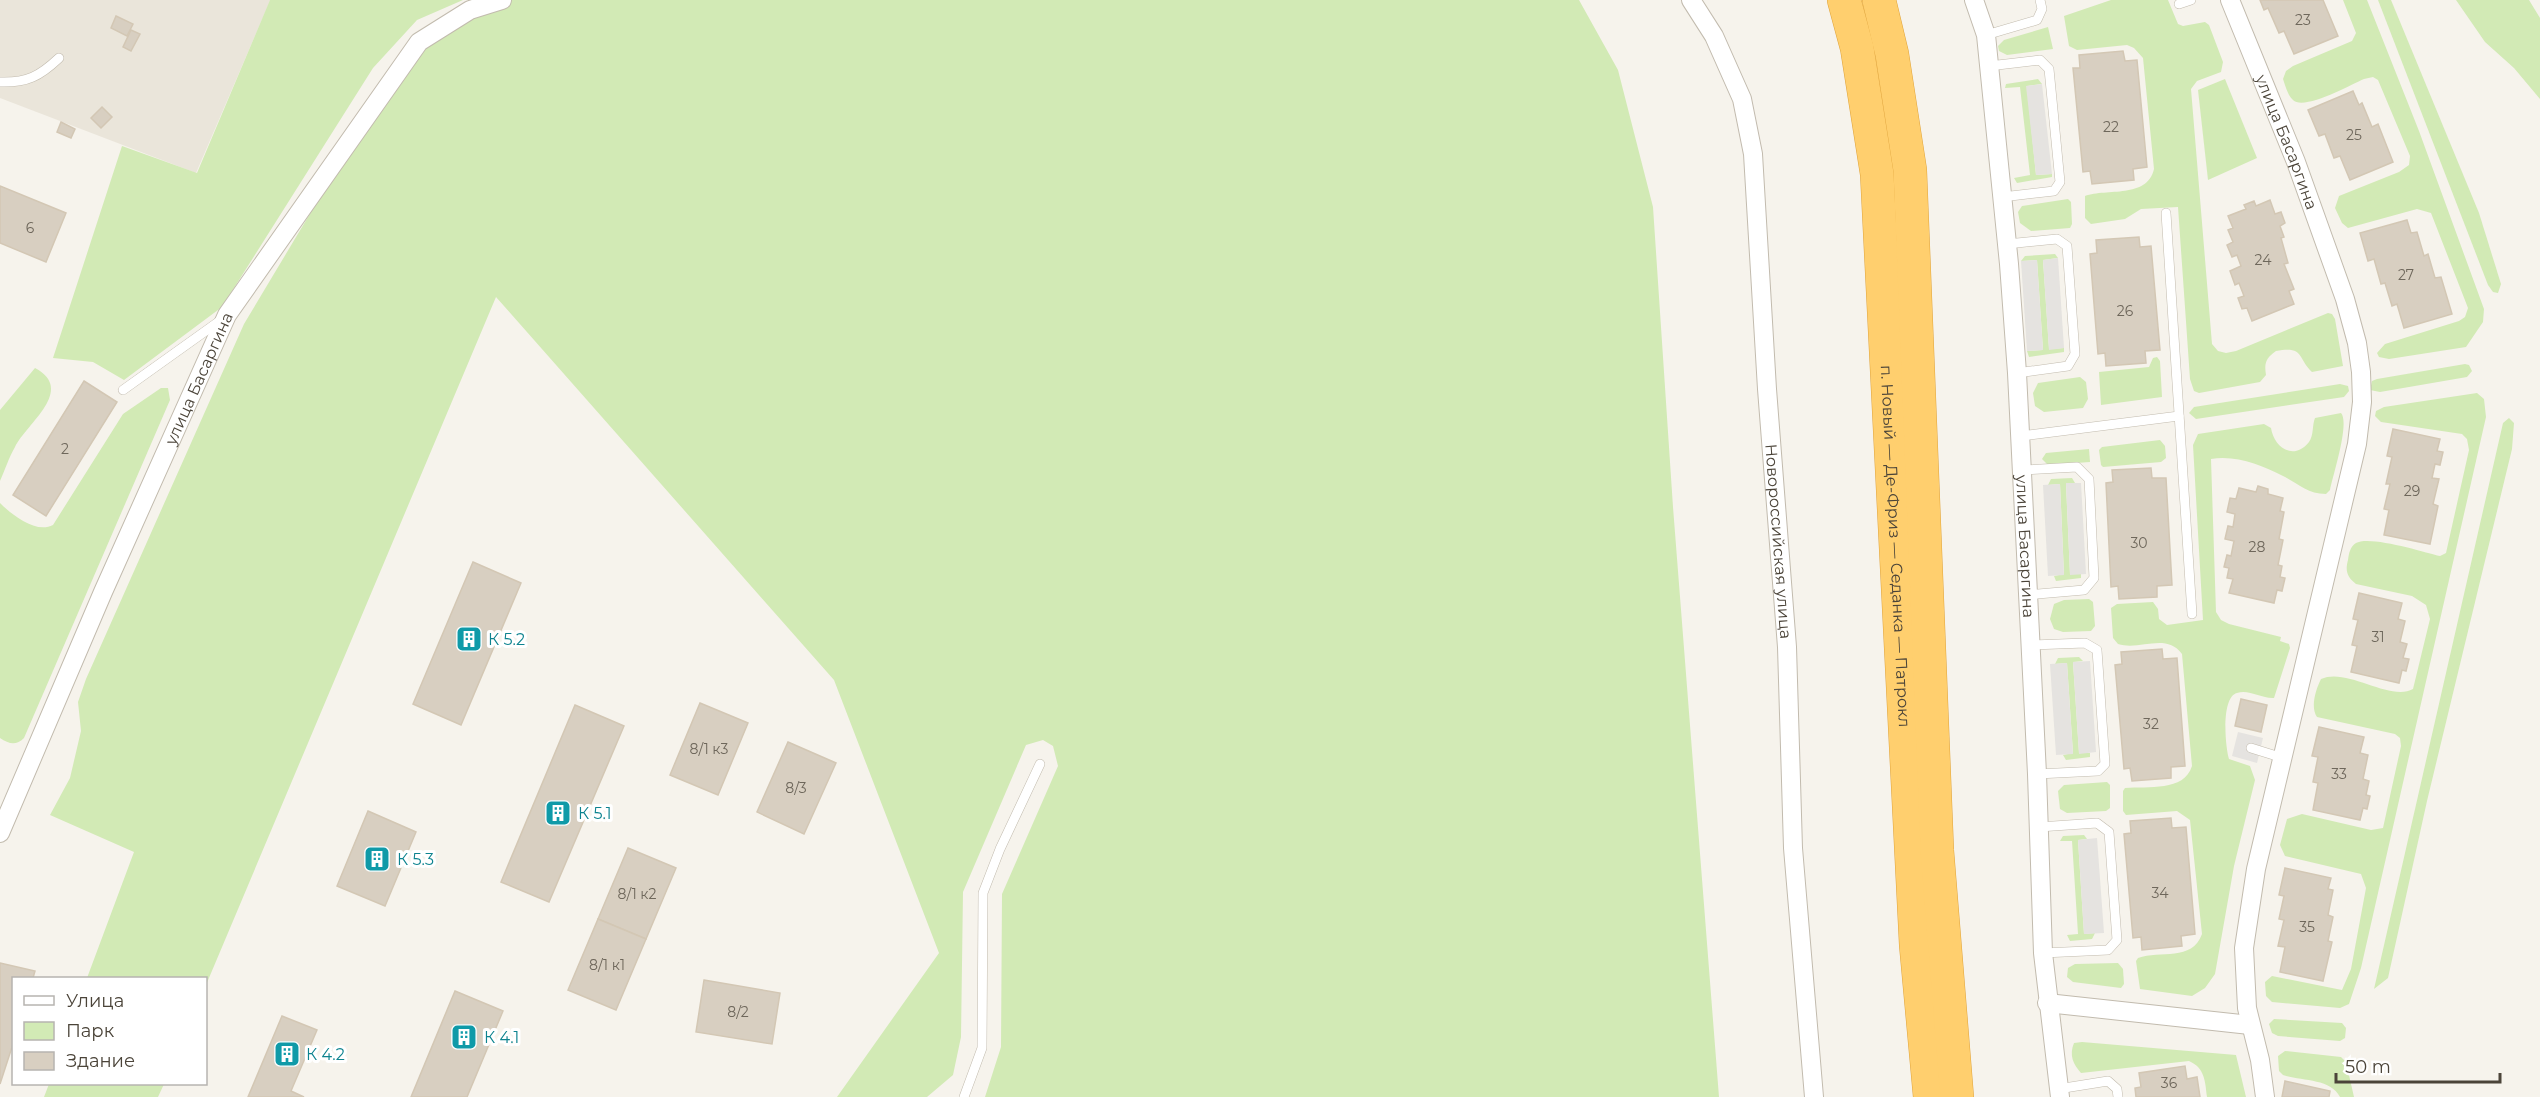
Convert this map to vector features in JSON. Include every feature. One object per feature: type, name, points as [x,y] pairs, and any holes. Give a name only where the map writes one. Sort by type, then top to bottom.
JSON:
[{"type":"highway","name":"п. Новый — Де-Фриз — Седанка — Патрокл","points":[[1844,0],[1857,48],[1877,174],[1916,945],[1930,1097]]},
{"type":"highway","name":"п. Новый — Де-Фриз — Седанка — Патрокл","points":[[1879,0],[1892,54],[1910,170],[1937,850],[1957,1097]]},
{"type":"street","name":"улица Басаргина","points":[[0,833],[102,592],[227,315],[419,42],[470,10],[502,0]]},
{"type":"street","name":"Новороссийская улица","points":[[1691,0],[1714,36],[1742,99],[1753,153],[1767,389],[1787,647],[1794,860],[1814,1097]]},
{"type":"street","name":"улица Басаргина","points":[[1974,0],[1986,35],[2007,244],[2023,470],[2043,953],[2059,1093]]},
{"type":"street","name":"улица Басаргина","points":[[2230,0],[2296,162],[2345,299],[2357,343],[2362,402],[2358,444],[2256,869],[2244,948],[2244,981],[2250,1025],[2260,1060],[2265,1097]]},
{"type":"street","points":[[2047,1003],[2250,1025]]},
{"type":"lane","points":[[1986,35],[2037,20],[2042,9],[2040,0]]},
{"type":"lane","points":[[2179,4],[2191,0]]},
{"type":"lane","points":[[0,82],[30,80],[42,74],[59,58]]},
{"type":"lane","points":[[1989,66],[2040,60],[2049,69],[2060,182],[2054,191],[2002,197]]},
{"type":"lane","points":[[2166,213],[2192,614]]},
{"type":"lane","points":[[2007,244],[2057,239],[2067,246],[2075,354],[2068,366],[2017,373]]},
{"type":"lane","points":[[123,390],[227,315]]},
{"type":"lane","points":[[2021,436],[2179,416]]},
{"type":"lane","points":[[2023,470],[2077,467],[2089,479],[2094,578],[2084,590],[2027,595]]},
{"type":"lane","points":[[2030,645],[2085,643],[2097,650],[2105,764],[2098,771],[2037,774]]},
{"type":"lane","points":[[2251,748],[2283,758]]},
{"type":"lane","points":[[964,1097],[982,1048],[983,893],[1000,849],[1040,764]]},
{"type":"lane","points":[[2039,826],[2097,823],[2109,832],[2117,940],[2108,950],[2043,953]]},
{"type":"lane","points":[[2059,1093],[2108,1082],[2117,1089],[2118,1097]]},
{"type":"shaded area","points":[[0,0],[270,1],[196,173],[0,98]]},
{"type":"shaded area","points":[[2042,84],[2052,174],[2036,175],[2026,86]]},
{"type":"shaded area","points":[[2058,258],[2064,348],[2049,350],[2043,260]]},
{"type":"shaded area","points":[[2037,260],[2043,350],[2027,351],[2021,261]]},
{"type":"shaded area","points":[[2066,483],[2081,483],[2086,574],[2070,575]]},
{"type":"shaded area","points":[[2060,484],[2064,575],[2048,576],[2043,485]]},
{"type":"shaded area","points":[[2090,661],[2096,752],[2079,754],[2073,662]]},
{"type":"shaded area","points":[[2067,663],[2073,754],[2056,755],[2050,664]]},
{"type":"shaded area","points":[[2238,732],[2263,738],[2257,763],[2232,756]]},
{"type":"shaded area","points":[[2097,838],[2104,933],[2084,934],[2078,840]]},
{"type":"green space","points":[[270,0],[463,0],[417,20],[373,68],[222,307],[124,380],[93,362],[53,358],[122,146],[197,173]]},
{"type":"green space","points":[[510,0],[1579,0],[1618,70],[1653,207],[1673,507],[1719,1097],[985,1097],[1001,1047],[1002,894],[1058,766],[1053,746],[1043,740],[1026,745],[963,892],[961,1037],[953,1075],[927,1097],[837,1097],[939,953],[834,680],[496,297],[207,983],[207,977],[87,977],[134,852],[50,815],[70,778],[81,731],[78,702],[86,679],[244,324],[375,105],[425,47],[465,18]]},
{"type":"green space","points":[[2111,0],[2168,0],[2178,24],[2183,26],[2205,22],[2209,25],[2223,62],[2221,72],[2197,81],[2191,89],[2212,344],[2218,351],[2226,353],[2236,351],[2328,313],[2332,314],[2335,319],[2343,366],[2312,372],[2296,352],[2276,351],[2266,361],[2266,375],[2260,382],[2199,393],[2194,391],[2190,379],[2178,207],[2141,209],[2125,219],[2091,224],[2085,218],[2085,196],[2135,189],[2150,178],[2154,169],[2143,58],[2134,48],[2127,45],[2077,50],[2069,46],[2064,16]]},
{"type":"green space","points":[[2343,0],[2367,0],[2419,131],[2484,309],[2483,322],[2466,347],[2389,359],[2379,357],[2377,353],[2385,344],[2459,321],[2465,317],[2468,308],[2431,213],[2417,209],[2348,228],[2342,223],[2335,208],[2339,196],[2399,172],[2409,165],[2410,156],[2378,80],[2373,77],[2364,79],[2317,100],[2299,103],[2293,100],[2287,90],[2283,79],[2286,71],[2352,41],[2356,33]]},
{"type":"green space","points":[[2378,0],[2391,0],[2479,213],[2501,284],[2498,293],[2493,292],[2488,285]]},
{"type":"green space","points":[[2456,0],[2529,0],[2540,18],[2540,99],[2514,68],[2485,42]]},
{"type":"green space","points":[[2048,27],[2053,49],[2007,55],[1999,51],[1998,46],[2004,40]]},
{"type":"green space","points":[[2038,79],[2042,84],[2027,86],[2036,175],[2052,174],[2052,177],[2017,183],[2014,178],[2030,175],[2020,87],[2005,88],[2006,84]]},
{"type":"green space","points":[[2225,79],[2257,158],[2208,180],[2198,90]]},
{"type":"green space","points":[[2068,199],[2071,202],[2072,224],[2070,228],[2031,231],[2020,223],[2018,212],[2022,206]]},
{"type":"green space","points":[[2055,254],[2058,258],[2043,260],[2049,349],[2064,348],[2064,352],[2029,357],[2027,351],[2043,350],[2037,260],[2021,261],[2025,256]]},
{"type":"green space","points":[[2157,357],[2160,361],[2162,397],[2101,405],[2099,372],[2149,367],[2153,358]]},
{"type":"green space","points":[[2469,365],[2472,371],[2467,377],[2380,392],[2370,390],[2372,381],[2377,379]]},
{"type":"green space","points":[[35,368],[46,377],[51,386],[50,396],[45,407],[15,447],[0,481],[0,410]]},
{"type":"green space","points":[[2080,377],[2086,382],[2088,399],[2083,408],[2044,412],[2035,406],[2033,393],[2038,383]]},
{"type":"green space","points":[[2340,384],[2348,386],[2349,391],[2344,397],[2196,419],[2189,413],[2194,407]]},
{"type":"green space","points":[[161,388],[168,388],[170,400],[24,738],[15,743],[6,742],[0,738],[0,503],[18,518],[32,525],[46,527],[53,525],[123,414]]},
{"type":"green space","points":[[2477,393],[2484,399],[2486,417],[2361,968],[2349,1004],[2340,1008],[2272,1002],[2266,996],[2265,982],[2272,976],[2342,990],[2351,969],[2366,888],[2361,874],[2285,856],[2280,845],[2287,819],[2302,814],[2371,830],[2383,828],[2401,746],[2400,738],[2395,734],[2317,717],[2314,703],[2319,683],[2321,679],[2343,677],[2393,691],[2404,692],[2413,689],[2430,619],[2426,605],[2412,596],[2356,584],[2347,571],[2350,550],[2356,543],[2372,541],[2440,556],[2446,553],[2469,450],[2467,439],[2462,434],[2381,422],[2375,416],[2376,411],[2384,407]]},
{"type":"green space","points":[[2341,413],[2344,427],[2342,438],[2330,490],[2326,494],[2308,490],[2275,472],[2248,462],[2230,458],[2211,459],[2216,612],[2221,620],[2229,624],[2281,637],[2280,641],[2289,644],[2290,648],[2274,698],[2242,692],[2232,696],[2228,703],[2226,744],[2229,759],[2250,766],[2255,780],[2234,866],[2215,974],[2205,988],[2192,996],[2140,989],[2136,961],[2138,958],[2183,952],[2197,943],[2202,934],[2190,820],[2177,811],[2126,815],[2123,811],[2123,791],[2125,788],[2173,784],[2188,774],[2192,766],[2182,654],[2168,644],[2126,646],[2118,644],[2113,638],[2111,608],[2117,604],[2153,602],[2158,609],[2159,619],[2167,625],[2203,620],[2193,445],[2198,434],[2264,424],[2271,428],[2280,446],[2286,450],[2297,451],[2311,439],[2315,418]]},
{"type":"green space","points":[[2509,418],[2514,423],[2512,449],[2427,801],[2388,978],[2374,989],[2503,423]]},
{"type":"green space","points":[[2160,440],[2165,446],[2166,458],[2161,462],[2103,467],[2101,465],[2099,450],[2102,447]]},
{"type":"green space","points":[[2089,449],[2090,462],[2048,465],[2042,459],[2046,453]]},
{"type":"green space","points":[[2072,478],[2075,483],[2066,484],[2070,574],[2081,574],[2081,578],[2056,581],[2054,576],[2064,574],[2060,484],[2048,485],[2051,479]]},
{"type":"green space","points":[[2089,599],[2093,602],[2095,626],[2091,631],[2063,632],[2054,629],[2050,619],[2054,604],[2064,600]]},
{"type":"green space","points":[[2079,657],[2083,661],[2073,662],[2079,753],[2090,753],[2090,757],[2066,760],[2063,755],[2073,753],[2067,663],[2055,664],[2058,658]]},
{"type":"green space","points":[[2107,782],[2110,785],[2110,808],[2106,811],[2067,813],[2060,809],[2058,791],[2064,785]]},
{"type":"green space","points":[[2084,835],[2087,839],[2078,840],[2084,934],[2095,933],[2092,939],[2070,941],[2067,935],[2078,934],[2072,841],[2060,841],[2063,836]]},
{"type":"green space","points":[[2118,963],[2123,969],[2124,984],[2121,988],[2073,982],[2067,977],[2068,968],[2075,964]]},
{"type":"green space","points":[[2274,1019],[2342,1023],[2346,1028],[2345,1038],[2340,1041],[2278,1036],[2272,1033],[2269,1024]]},
{"type":"green space","points":[[2074,1043],[2236,1055],[2246,1097],[2207,1097],[2205,1080],[2201,1071],[2189,1061],[2081,1073],[2074,1063],[2072,1051]]},
{"type":"green space","points":[[2285,1051],[2341,1057],[2346,1062],[2354,1097],[2340,1097],[2330,1086],[2323,1083],[2283,1075],[2279,1071],[2278,1056]]},
{"type":"green space","points":[[49,1085],[164,1085],[158,1097],[44,1097]]},
{"type":"building","points":[[2260,0],[2323,0],[2338,36],[2294,54],[2284,31],[2279,33],[2268,8],[2264,10]]},
{"type":"building","points":[[116,16],[133,24],[127,36],[111,28]]},
{"type":"building","points":[[131,30],[140,34],[131,51],[123,47]]},
{"type":"building","points":[[2123,51],[2125,61],[2137,60],[2147,167],[2133,169],[2134,180],[2092,184],[2090,171],[2083,172],[2073,68],[2080,68],[2079,55]]},
{"type":"building","points":[[2353,91],[2359,105],[2362,103],[2372,127],[2378,124],[2393,162],[2350,180],[2340,156],[2334,158],[2325,134],[2319,136],[2308,110]]},
{"type":"building","points":[[102,107],[112,117],[101,128],[91,118]]},
{"type":"building","points":[[61,122],[75,129],[71,138],[57,132]]},
{"type":"building","points":[[0,186],[66,213],[46,262],[0,243]]},
{"type":"building","points":[[2270,200],[2275,214],[2281,212],[2285,223],[2280,226],[2284,237],[2281,238],[2288,263],[2284,264],[2294,289],[2289,291],[2294,304],[2252,321],[2247,308],[2242,309],[2238,298],[2244,296],[2239,283],[2235,285],[2230,271],[2241,266],[2237,255],[2232,257],[2227,245],[2233,242],[2228,230],[2233,228],[2228,216],[2246,209],[2244,205],[2254,201],[2256,206]]},
{"type":"building","points":[[2407,220],[2411,233],[2417,232],[2424,256],[2428,254],[2435,278],[2441,277],[2452,314],[2404,328],[2397,304],[2392,306],[2385,283],[2381,284],[2374,259],[2368,261],[2360,233]]},
{"type":"building","points":[[2139,237],[2140,247],[2151,246],[2160,350],[2145,351],[2146,363],[2106,366],[2105,353],[2098,354],[2090,254],[2097,253],[2096,240]]},
{"type":"building","points":[[84,381],[117,402],[46,516],[13,495]]},
{"type":"building","points":[[2393,429],[2440,439],[2437,451],[2443,452],[2440,465],[2435,464],[2432,478],[2439,479],[2433,504],[2438,506],[2430,544],[2384,535],[2389,510],[2384,509],[2390,484],[2386,484],[2392,457],[2387,456]]},
{"type":"building","points":[[2151,468],[2152,478],[2166,478],[2172,585],[2157,586],[2157,597],[2119,599],[2118,586],[2111,587],[2106,483],[2113,482],[2112,470]]},
{"type":"building","points":[[2258,486],[2268,489],[2268,494],[2283,498],[2280,511],[2284,512],[2279,539],[2283,540],[2278,565],[2282,566],[2280,577],[2285,578],[2282,591],[2277,590],[2274,603],[2229,593],[2233,579],[2227,578],[2229,568],[2224,567],[2227,555],[2231,556],[2234,541],[2225,539],[2228,526],[2233,527],[2235,514],[2227,512],[2230,498],[2236,499],[2239,488],[2256,492]]},
{"type":"building","name":"К 5.2","points":[[473,562],[521,583],[461,725],[413,704]]},
{"type":"building","points":[[2359,593],[2402,603],[2398,619],[2405,621],[2400,642],[2407,644],[2403,658],[2409,659],[2406,671],[2402,670],[2399,683],[2351,672],[2357,646],[2352,645],[2358,620],[2353,619]]},
{"type":"building","points":[[2162,649],[2163,659],[2177,658],[2185,766],[2171,767],[2171,778],[2132,781],[2130,768],[2124,769],[2115,665],[2122,664],[2121,652]]},
{"type":"building","points":[[2241,699],[2267,705],[2261,732],[2235,726]]},
{"type":"building","points":[[700,703],[748,723],[718,795],[670,775]]},
{"type":"building","name":"К 5.1","points":[[575,705],[624,726],[549,902],[501,882]]},
{"type":"building","points":[[2319,727],[2364,737],[2360,753],[2368,755],[2363,779],[2369,781],[2366,795],[2370,796],[2367,809],[2363,808],[2360,820],[2313,810],[2318,783],[2313,782],[2318,757],[2312,756]]},
{"type":"building","points":[[788,742],[836,763],[804,834],[757,812]]},
{"type":"building","name":"К 5.3","points":[[368,811],[416,832],[385,906],[337,886]]},
{"type":"building","points":[[2171,818],[2172,828],[2186,827],[2195,934],[2181,936],[2182,946],[2142,950],[2141,937],[2133,938],[2124,834],[2131,833],[2130,821]]},
{"type":"building","points":[[628,848],[676,868],[646,939],[598,919]]},
{"type":"building","points":[[2285,868],[2331,878],[2328,889],[2333,890],[2328,915],[2333,917],[2328,941],[2332,942],[2323,981],[2280,972],[2285,947],[2278,946],[2284,920],[2279,919],[2284,896],[2279,895]]},
{"type":"building","points":[[598,919],[646,939],[616,1010],[568,990]]},
{"type":"building","points":[[0,963],[35,971],[33,977],[12,977],[12,1047],[0,1084]]},
{"type":"building","points":[[704,980],[780,993],[772,1044],[696,1032]]},
{"type":"building","name":"К 4.1","points":[[455,991],[503,1011],[467,1097],[411,1097]]},
{"type":"building","name":"К 4.2","points":[[282,1016],[317,1030],[291,1091],[304,1097],[248,1097]]},
{"type":"building","points":[[2185,1066],[2187,1079],[2197,1077],[2200,1097],[2136,1097],[2135,1088],[2141,1087],[2139,1073]]},
{"type":"building","points":[[2285,1081],[2330,1091],[2329,1097],[2282,1097]]},
{"type":"place","name":"К 5.2","points":[[469,639]]},
{"type":"place","name":"К 5.1","points":[[558,813]]},
{"type":"place","name":"К 5.3","points":[[377,859]]},
{"type":"place","name":"К 4.1","points":[[464,1037]]},
{"type":"place","name":"К 4.2","points":[[287,1054]]}]
